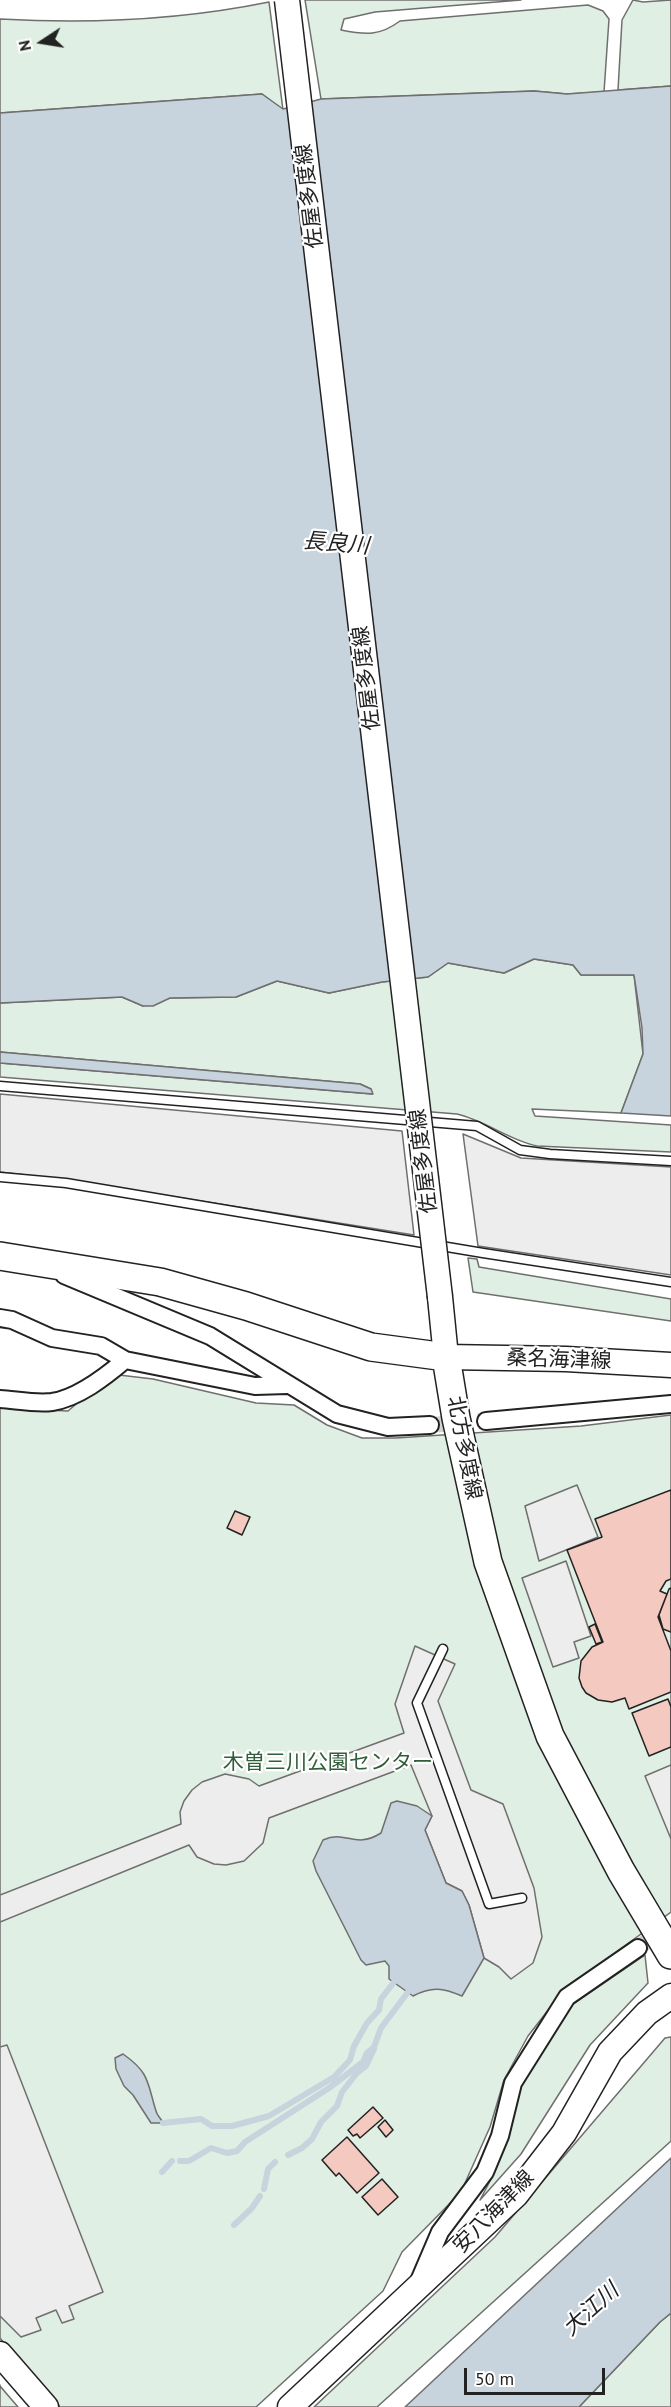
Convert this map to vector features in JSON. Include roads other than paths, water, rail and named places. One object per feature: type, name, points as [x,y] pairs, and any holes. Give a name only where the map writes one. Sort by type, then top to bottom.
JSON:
[{"type":"main road","name":"佐屋多度線","points":[[287,0],[446,1357]]},
{"type":"main road","points":[[12,1257],[160,1282],[246,1306],[370,1347],[446,1357]]},
{"type":"main road","name":"桑名海津線","points":[[446,1357],[566,1359],[671,1365]]},
{"type":"main road","name":"北方多度線","points":[[446,1357],[456,1418],[488,1562],[550,1736],[621,1871],[671,1955]]},
{"type":"main road","name":"安八海津線","points":[[290,2407],[516,2195],[564,2133],[610,2052],[648,2013],[671,1996]]},
{"type":"main road","points":[[0,2354],[46,2407]]},
{"type":"street","points":[[12,1257],[210,1336],[338,1414],[388,1427],[430,1425]]},
{"type":"street","points":[[0,1318],[12,1320],[52,1338],[101,1346],[125,1360],[255,1386],[287,1385]]},
{"type":"street","points":[[0,1399],[51,1402],[69,1397],[107,1375],[125,1360]]},
{"type":"street","points":[[486,1421],[671,1404]]},
{"type":"street","points":[[414,2293],[440,2232],[484,2172],[500,2136],[513,2083],[567,1997],[638,1948]]},
{"type":"lane","points":[[0,1086],[477,1126],[520,1150],[550,1154],[671,1161]]},
{"type":"lane","points":[[0,1177],[66,1183],[671,1282]]},
{"type":"lane","points":[[443,1649],[417,1703],[489,1904],[522,1898]]},
{"type":"water","name":"長良川","points":[[671,86],[671,1116],[621,1113],[643,1054],[642,1028],[634,975],[581,975],[573,965],[534,959],[504,973],[448,963],[428,977],[382,982],[329,993],[277,981],[236,997],[170,998],[153,1006],[143,1006],[122,997],[0,1003],[0,113],[262,94],[283,109],[321,99],[534,91],[567,94]]},
{"type":"water","points":[[0,1052],[360,1084],[371,1089],[373,1094],[0,1063]]},
{"type":"water","points":[[397,1801],[417,1806],[432,1816],[425,1830],[446,1883],[462,1891],[469,1905],[484,1958],[462,1996],[438,1989],[413,1996],[389,1979],[389,1966],[385,1961],[366,1965],[361,1960],[316,1871],[313,1861],[323,1840],[331,1837],[357,1840],[372,1838],[381,1833],[391,1803]]},
{"type":"water","points":[[123,2054],[143,2073],[157,2113],[163,2123],[151,2123],[133,2095],[124,2086],[116,2069],[115,2058]]},
{"type":"water","name":"大江川","points":[[671,2158],[671,2313],[579,2407],[405,2407]]},
{"type":"waterway","points":[[163,2123],[201,2119],[212,2126],[232,2126],[269,2116],[334,2077],[350,2060],[354,2046],[367,2023],[379,2010],[381,1999],[394,1982]]},
{"type":"waterway","points":[[180,2161],[189,2161],[211,2148],[227,2153],[237,2151],[245,2142],[329,2088],[363,2062],[367,2053],[374,2047],[381,2028],[408,1992]]},
{"type":"waterway","points":[[288,2155],[302,2148],[312,2139],[321,2122],[337,2106],[342,2092],[357,2073],[366,2066],[374,2049]]},
{"type":"waterway","points":[[162,2172],[172,2161]]},
{"type":"waterway","points":[[264,2189],[268,2169],[275,2162]]},
{"type":"waterway","points":[[234,2225],[252,2208],[260,2196]]},
{"type":"tunnel","points":[[430,1425],[486,1421]]},
{"type":"tunnel","points":[[638,1948],[671,1923]]},
{"type":"park label","name":"木曽三川公園センター","points":[[328,1763]]}]
